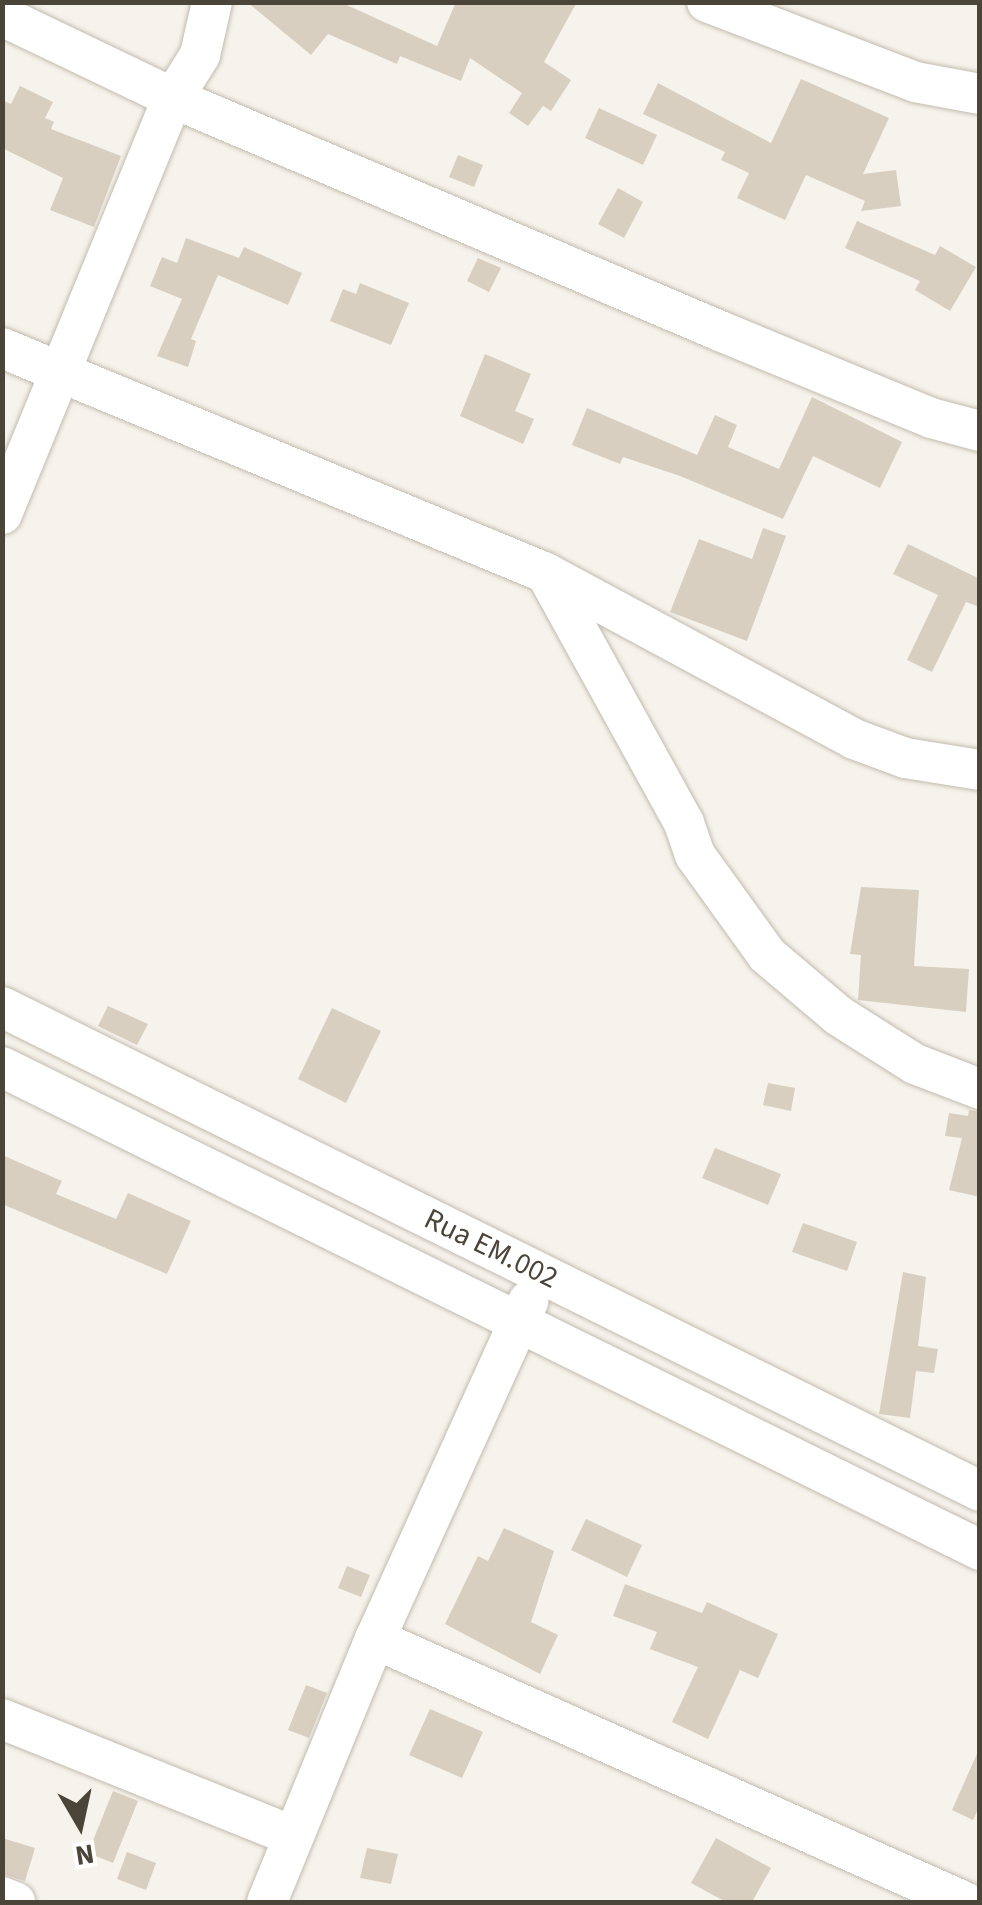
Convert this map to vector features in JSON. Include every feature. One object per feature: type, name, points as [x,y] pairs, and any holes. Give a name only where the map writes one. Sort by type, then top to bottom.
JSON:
[{"type":"street","points":[[2,514],[173,98],[200,55],[212,2]]},
{"type":"street","points":[[707,2],[916,82],[980,94]]},
{"type":"street","points":[[2,16],[173,98],[851,387],[980,431]]},
{"type":"street","points":[[2,348],[546,573],[854,739],[906,758],[980,770]]},
{"type":"street","points":[[546,573],[684,823],[695,855],[768,955],[870,1035],[915,1064],[980,1089]]},
{"type":"street","name":"Rua EM.002","points":[[2,1008],[980,1491]]},
{"type":"street","name":"Rua EM.002","points":[[2,1067],[980,1550]]},
{"type":"street","points":[[267,1902],[291,1835],[375,1638],[520,1323],[538,1273]]},
{"type":"street","points":[[375,1638],[966,1902]]},
{"type":"street","points":[[2,1719],[291,1835]]},
{"type":"street","points":[[2,1898],[15,1902]]},
{"type":"building","points":[[247,2],[340,2],[437,46],[456,2],[577,2],[544,62],[571,80],[551,111],[543,106],[528,126],[509,113],[522,93],[470,58],[461,81],[400,56],[397,64],[328,34],[311,55]]},
{"type":"building","points":[[801,79],[889,118],[863,174],[896,170],[901,206],[861,211],[865,201],[806,175],[785,220],[737,198],[749,173],[721,160],[725,152],[643,114],[658,83],[771,143]]},
{"type":"building","points":[[20,86],[53,102],[45,118],[54,122],[51,129],[121,156],[94,227],[50,210],[63,178],[2,148],[2,100],[11,104]]},
{"type":"building","points":[[599,108],[657,135],[643,165],[585,138]]},
{"type":"building","points":[[458,155],[483,165],[474,187],[449,177]]},
{"type":"building","points":[[618,188],[643,202],[624,238],[598,224]]},
{"type":"building","points":[[857,221],[935,255],[940,246],[976,267],[950,311],[915,290],[920,281],[845,248]]},
{"type":"building","points":[[186,238],[239,258],[244,247],[302,273],[288,305],[218,275],[191,339],[196,341],[188,367],[157,356],[182,299],[150,286],[162,257],[177,263]]},
{"type":"building","points":[[478,258],[501,268],[489,292],[467,281]]},
{"type":"building","points":[[360,283],[409,303],[391,345],[330,321],[343,289],[356,294]]},
{"type":"building","points":[[485,354],[531,374],[515,411],[534,419],[523,444],[460,416]]},
{"type":"building","points":[[812,397],[902,442],[880,488],[813,456],[783,519],[680,476],[623,457],[620,464],[572,445],[587,408],[697,455],[715,415],[737,425],[728,447],[779,469]]},
{"type":"building","points":[[763,528],[786,536],[747,641],[670,612],[699,539],[752,559]]},
{"type":"building","points":[[908,544],[980,579],[980,607],[966,602],[932,672],[907,660],[938,595],[893,574]]},
{"type":"building","points":[[861,887],[919,890],[914,966],[969,969],[966,1012],[858,1000],[861,955],[850,954]]},
{"type":"building","points":[[108,1006],[148,1024],[137,1045],[98,1026]]},
{"type":"building","points":[[332,1008],[381,1031],[346,1103],[298,1079]]},
{"type":"building","points":[[768,1083],[795,1088],[791,1111],[763,1105]]},
{"type":"building","points":[[969,1110],[980,1112],[980,1197],[949,1190],[962,1138],[945,1136],[949,1113],[968,1116]]},
{"type":"building","points":[[715,1148],[781,1174],[768,1205],[702,1178]]},
{"type":"building","points":[[2,1155],[62,1181],[56,1194],[116,1219],[128,1193],[191,1221],[167,1274],[2,1204]]},
{"type":"building","points":[[803,1223],[857,1242],[847,1271],[792,1252]]},
{"type":"building","points":[[903,1272],[926,1277],[918,1346],[938,1349],[934,1373],[916,1371],[910,1418],[879,1414]]},
{"type":"building","points":[[586,1519],[642,1545],[627,1577],[571,1550]]},
{"type":"building","points":[[504,1528],[554,1551],[531,1622],[558,1635],[540,1674],[445,1624],[478,1556],[488,1561]]},
{"type":"building","points":[[347,1566],[370,1575],[361,1597],[338,1588]]},
{"type":"building","points":[[625,1584],[702,1613],[707,1602],[778,1634],[758,1678],[740,1670],[708,1739],[672,1722],[698,1667],[650,1649],[657,1632],[613,1616]]},
{"type":"building","points":[[306,1685],[327,1693],[309,1738],[288,1730]]},
{"type":"building","points":[[430,1709],[483,1732],[462,1778],[409,1755]]},
{"type":"building","points":[[980,1747],[980,1805],[973,1820],[952,1810]]},
{"type":"building","points":[[113,1791],[138,1801],[113,1863],[88,1853]]},
{"type":"building","points":[[2,1838],[35,1848],[25,1881],[2,1874]]},
{"type":"building","points":[[716,1838],[771,1868],[752,1902],[726,1902],[691,1883]]},
{"type":"building","points":[[367,1848],[398,1854],[391,1884],[360,1878]]},
{"type":"building","points":[[127,1852],[156,1863],[146,1890],[117,1879]]}]
